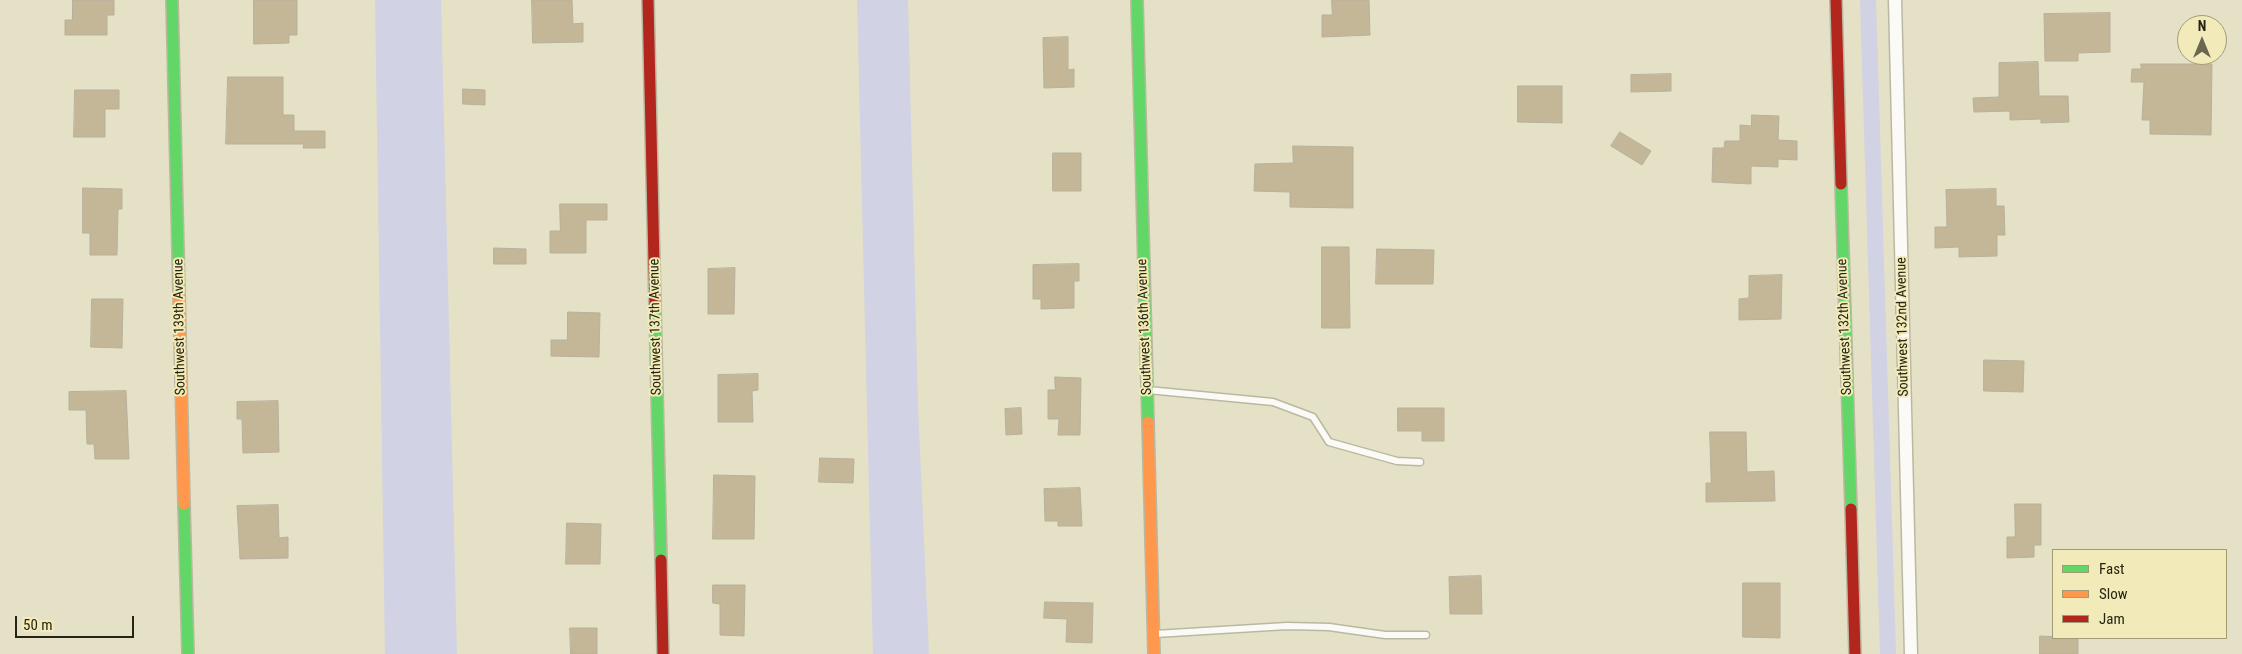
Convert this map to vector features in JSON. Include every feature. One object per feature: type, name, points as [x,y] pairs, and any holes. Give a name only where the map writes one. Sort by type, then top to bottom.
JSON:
[{"type":"street","name":"Southwest 139th Avenue","points":[[172,0],[188,654]]},
{"type":"street","name":"Southwest 137th Avenue","points":[[648,0],[663,654]]},
{"type":"street","name":"Southwest 136th Avenue","points":[[1137,0],[1154,654]]},
{"type":"street","name":"Southwest 132th Avenue","points":[[1836,0],[1855,654]]},
{"type":"street","name":"Southwest 132nd Avenue","points":[[1895,0],[1911,654]]},
{"type":"lane","points":[[1147,390],[1273,402],[1313,417],[1329,442],[1397,461],[1420,462]]},
{"type":"lane","points":[[1153,634],[1287,626],[1329,627],[1385,635],[1426,635]]},
{"type":"water","points":[[375,0],[441,0],[457,654],[385,654]]},
{"type":"water","points":[[857,0],[908,0],[918,406],[929,654],[873,654]]},
{"type":"building","points":[[73,0],[114,0],[114,15],[107,15],[107,35],[65,35],[65,20],[72,20]]},
{"type":"building","points":[[254,0],[297,0],[297,35],[289,35],[289,43],[254,44]]},
{"type":"building","points":[[532,0],[572,0],[573,24],[583,23],[583,42],[533,43]]},
{"type":"building","points":[[1332,0],[1369,0],[1370,35],[1322,37],[1322,15],[1332,15]]},
{"type":"building","points":[[2110,13],[2110,52],[2078,53],[2078,61],[2045,61],[2044,14]]},
{"type":"building","points":[[1068,37],[1068,70],[1074,69],[1074,87],[1044,88],[1043,38]]},
{"type":"building","points":[[2038,62],[2039,96],[2068,96],[2069,122],[2041,123],[2041,119],[2010,120],[2010,111],[1974,112],[1973,98],[1999,97],[1999,63]]},
{"type":"building","points":[[2141,64],[2212,65],[2211,135],[2150,134],[2150,120],[2142,120],[2144,82],[2131,82],[2132,69],[2141,69]]},
{"type":"building","points":[[1671,74],[1671,91],[1631,92],[1631,75]]},
{"type":"building","points":[[228,77],[283,77],[283,115],[294,115],[294,131],[325,131],[325,148],[303,148],[304,144],[226,144]]},
{"type":"building","points":[[1518,86],[1562,86],[1562,123],[1518,122]]},
{"type":"building","points":[[463,89],[485,90],[485,105],[463,104]]},
{"type":"building","points":[[75,90],[119,90],[119,109],[105,109],[105,137],[74,137]]},
{"type":"building","points":[[1752,115],[1779,116],[1778,140],[1797,141],[1797,160],[1778,159],[1778,167],[1751,166],[1751,184],[1712,182],[1713,148],[1724,148],[1725,141],[1740,141],[1740,125],[1751,126]]},
{"type":"building","points":[[1620,132],[1651,151],[1642,165],[1611,146]]},
{"type":"building","points":[[1293,146],[1353,147],[1353,208],[1290,207],[1290,192],[1254,191],[1255,164],[1293,163]]},
{"type":"building","points":[[1053,153],[1081,153],[1081,191],[1053,191]]},
{"type":"building","points":[[83,188],[122,189],[122,209],[118,209],[117,255],[90,255],[90,233],[83,233]]},
{"type":"building","points":[[1996,189],[1996,206],[2004,206],[2005,235],[1997,235],[1997,256],[1959,257],[1959,247],[1935,248],[1935,227],[1947,227],[1946,190]]},
{"type":"building","points":[[560,204],[607,204],[607,220],[586,220],[586,253],[550,253],[550,231],[560,231]]},
{"type":"building","points":[[1322,247],[1349,247],[1350,328],[1322,328]]},
{"type":"building","points":[[494,248],[526,249],[526,264],[494,264]]},
{"type":"building","points":[[1377,249],[1434,250],[1433,284],[1376,284]]},
{"type":"building","points":[[1079,264],[1079,281],[1074,281],[1074,308],[1041,309],[1041,299],[1033,299],[1033,265]]},
{"type":"building","points":[[735,268],[734,314],[708,314],[708,269]]},
{"type":"building","points":[[1782,275],[1781,319],[1739,320],[1739,299],[1749,298],[1749,276]]},
{"type":"building","points":[[92,299],[123,299],[122,348],[91,347]]},
{"type":"building","points":[[568,312],[600,313],[599,357],[551,356],[551,340],[567,340]]},
{"type":"building","points":[[1984,360],[2024,361],[2023,392],[1984,391]]},
{"type":"building","points":[[758,374],[758,390],[752,391],[753,422],[718,422],[718,375]]},
{"type":"building","points":[[1055,377],[1081,378],[1080,435],[1058,435],[1059,419],[1048,419],[1048,390],[1055,390]]},
{"type":"building","points":[[126,391],[129,459],[95,459],[94,444],[87,444],[86,410],[69,410],[69,392]]},
{"type":"building","points":[[278,401],[279,452],[243,453],[242,419],[237,419],[237,402]]},
{"type":"building","points":[[1021,408],[1022,434],[1006,435],[1005,409]]},
{"type":"building","points":[[1398,408],[1444,408],[1444,441],[1422,441],[1422,431],[1398,431]]},
{"type":"building","points":[[1710,432],[1746,432],[1747,472],[1774,471],[1775,501],[1706,502],[1706,483],[1711,483]]},
{"type":"building","points":[[820,458],[854,459],[853,483],[819,482]]},
{"type":"building","points":[[714,475],[755,476],[754,539],[713,539]]},
{"type":"building","points":[[1080,488],[1082,526],[1058,526],[1058,521],[1045,521],[1044,489]]},
{"type":"building","points":[[2015,504],[2041,504],[2041,545],[2034,545],[2034,557],[2007,558],[2007,537],[2015,537]]},
{"type":"building","points":[[278,505],[279,538],[288,537],[288,558],[240,559],[237,506]]},
{"type":"building","points":[[567,523],[601,524],[600,564],[566,564]]},
{"type":"building","points":[[1481,576],[1482,614],[1450,614],[1449,577]]},
{"type":"building","points":[[1743,583],[1780,583],[1780,638],[1743,637]]},
{"type":"building","points":[[713,585],[745,585],[744,636],[720,635],[720,604],[713,603]]},
{"type":"building","points":[[1045,602],[1093,603],[1092,643],[1066,642],[1067,619],[1044,618]]},
{"type":"building","points":[[570,628],[597,628],[597,654],[571,654]]},
{"type":"building","points":[[2040,636],[2052,637],[2052,639],[2078,639],[2078,654],[2040,654]]},
{"type":"waterway","points":[[1868,0],[1888,654]]},
{"type":"traffic: fast","points":[[172,0],[179,293]]},
{"type":"traffic: fast","points":[[1137,0],[1148,422]]},
{"type":"traffic: fast","points":[[1841,184],[1851,509]]},
{"type":"traffic: fast","points":[[655,307],[661,560]]},
{"type":"traffic: fast","points":[[184,504],[188,654]]},
{"type":"traffic: slow","points":[[179,293],[184,504]]},
{"type":"traffic: slow","points":[[1148,422],[1154,654]]},
{"type":"traffic: jam","points":[[648,0],[655,307]]},
{"type":"traffic: jam","points":[[1836,0],[1841,184]]},
{"type":"traffic: jam","points":[[1851,509],[1855,654]]},
{"type":"traffic: jam","points":[[661,560],[663,654]]}]
